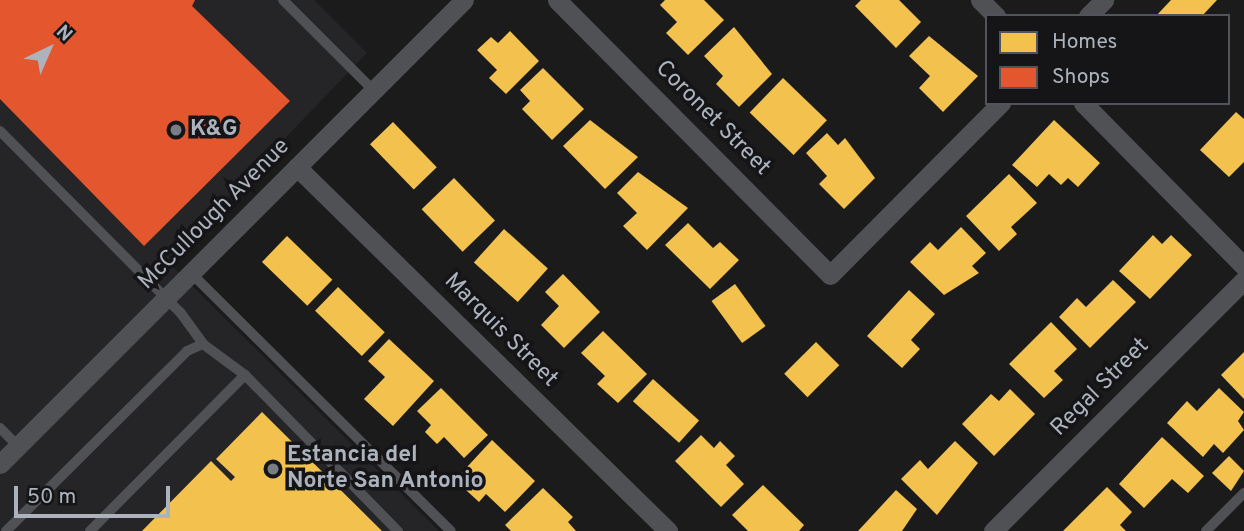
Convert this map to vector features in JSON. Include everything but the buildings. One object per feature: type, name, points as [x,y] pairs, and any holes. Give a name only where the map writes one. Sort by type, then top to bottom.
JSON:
[{"type":"street","name":"McCullough Avenue","points":[[0,464],[464,0]]},
{"type":"street","name":"Coronet Street","points":[[557,0],[830,275],[999,105]]},
{"type":"street","points":[[980,0],[994,14]]},
{"type":"street","points":[[1090,14],[1104,0]]},
{"type":"street","points":[[1085,105],[1244,266]]},
{"type":"street","name":"Marquis Street","points":[[297,167],[668,531]]},
{"type":"street","name":"Regal Street","points":[[993,531],[1244,280]]},
{"type":"lane","points":[[284,0],[373,90]]},
{"type":"lane","points":[[0,131],[165,299],[203,344],[245,376],[398,531]]},
{"type":"lane","points":[[191,273],[451,531]]},
{"type":"lane","points":[[6,531],[187,351],[203,344]]},
{"type":"lane","points":[[90,531],[245,376]]},
{"type":"lane","points":[[0,428],[18,446]]},
{"type":"lane","points":[[1206,531],[1244,493]]},
{"type":"shaded area","points":[[0,0],[314,0],[367,53],[167,261],[439,531],[0,531]]},
{"type":"place","name":"K&G","points":[[176,130]]},
{"type":"place","name":"Estancia del Norte San Antonio","points":[[273,469]]}]
